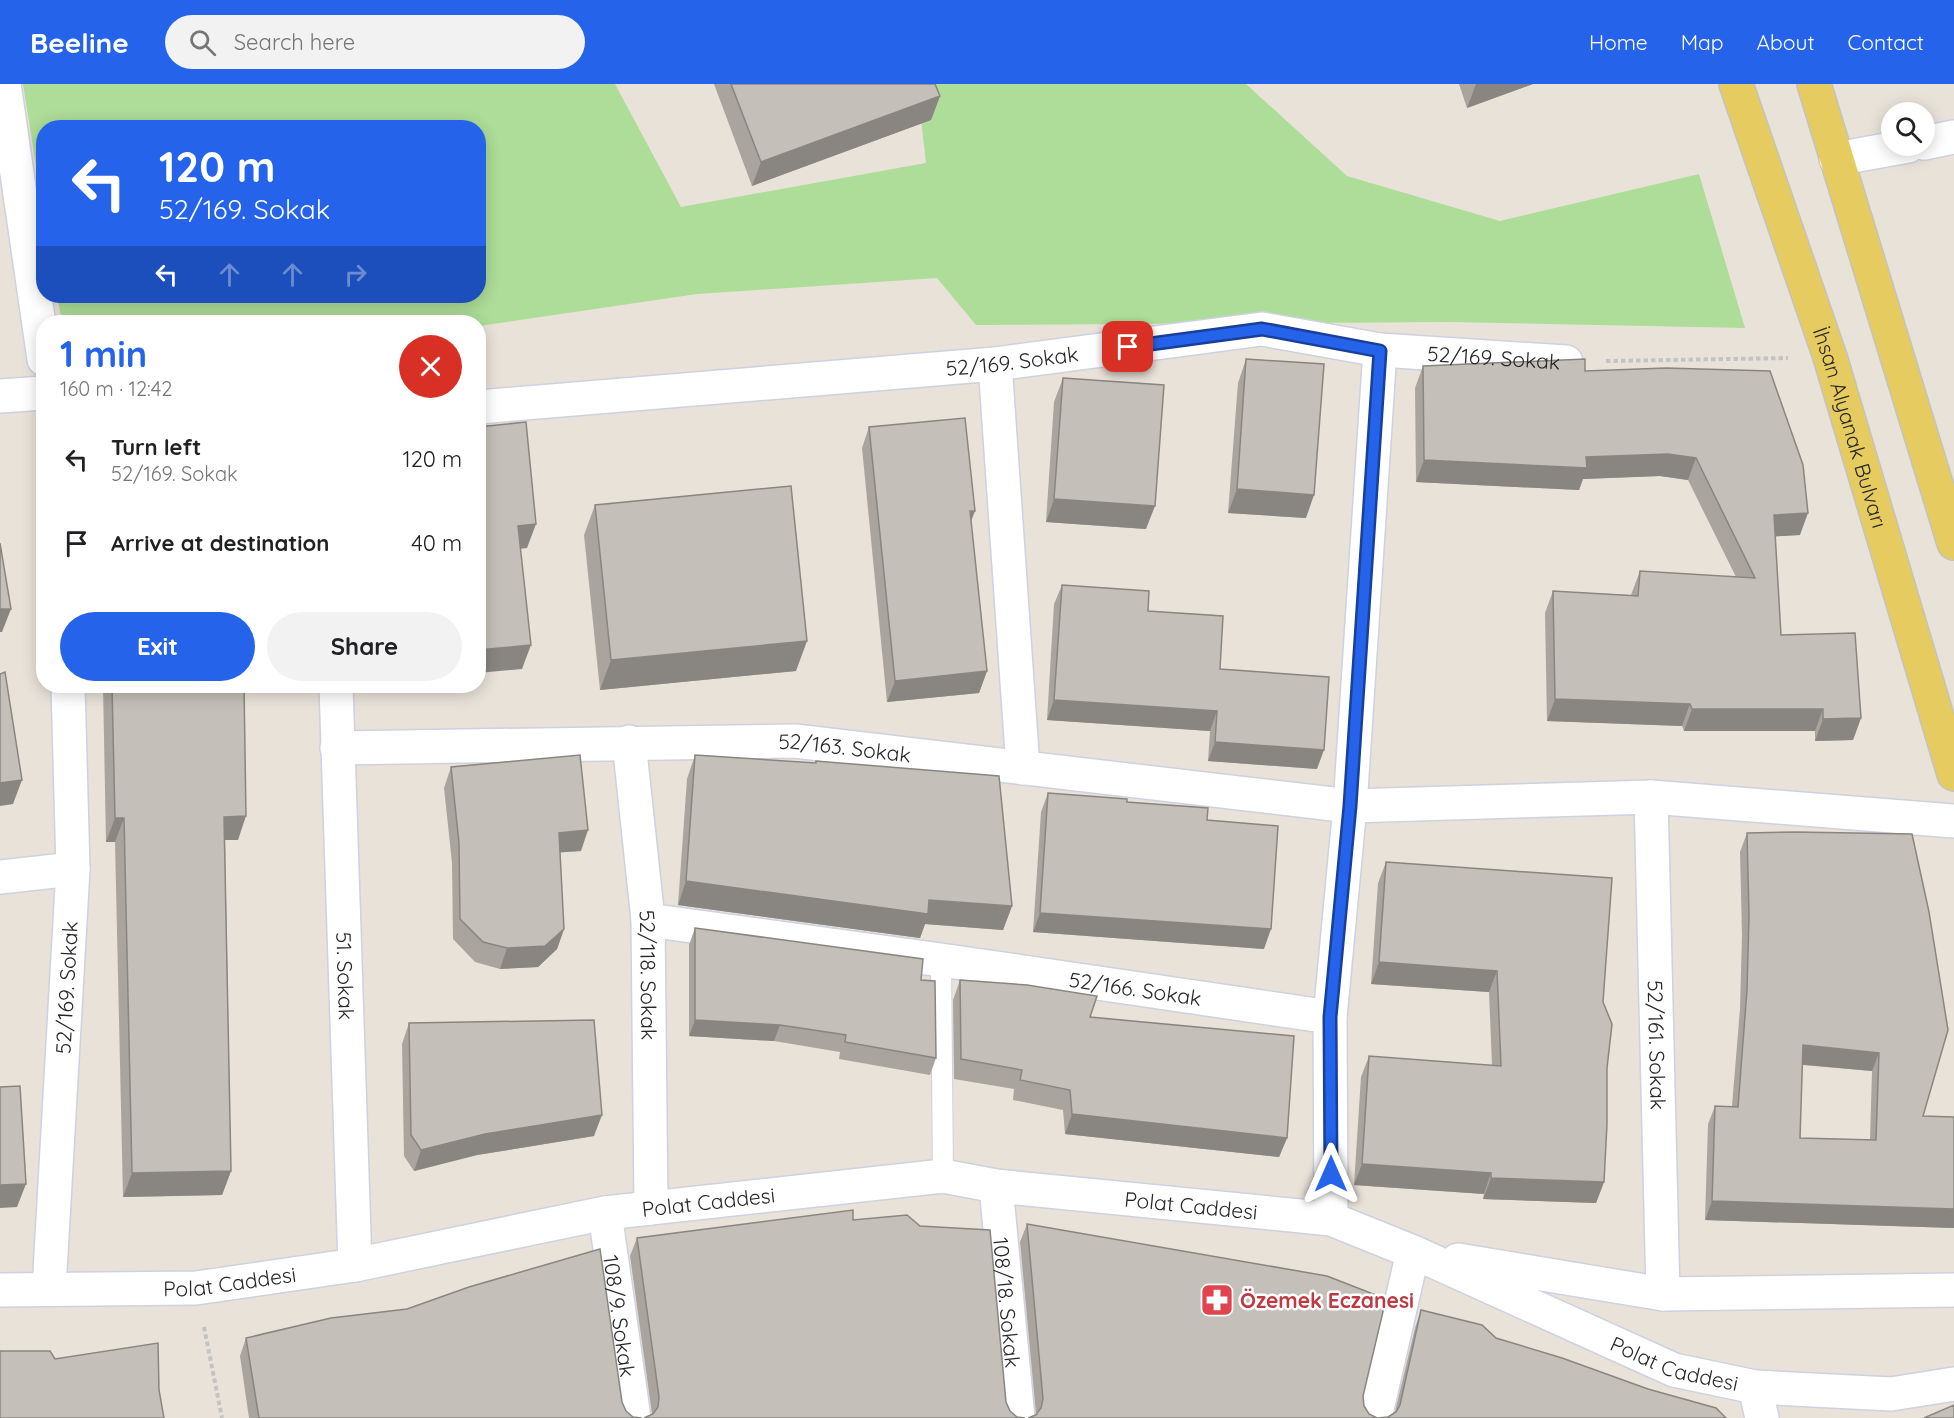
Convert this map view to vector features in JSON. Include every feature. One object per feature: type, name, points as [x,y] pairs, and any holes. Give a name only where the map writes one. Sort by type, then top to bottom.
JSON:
[{"type":"main road","name":"İhsan Alyanak Bulvarı","points":[[1736,84],[1830,357],[1954,774]]},
{"type":"main road","points":[[1814,84],[1954,543]]},
{"type":"street","points":[[4,84],[38,315]]},
{"type":"street","points":[[1935,141],[1954,137]]},
{"type":"street","points":[[1836,159],[1881,151]]},
{"type":"street","name":"52/169. Sokak","points":[[486,406],[995,364],[1262,329],[1380,351],[1566,362]]},
{"type":"street","points":[[1331,1219],[1330,1017],[1350,806],[1380,351]]},
{"type":"street","points":[[995,364],[1023,768]]},
{"type":"street","points":[[0,396],[36,394]]},
{"type":"street","name":"52/169. Sokak","points":[[49,1289],[73,869],[68,693]]},
{"type":"street","name":"51. Sokak","points":[[336,693],[355,1265]]},
{"type":"street","name":"52/163. Sokak","points":[[337,748],[795,741],[1350,806]]},
{"type":"street","name":"52/118. Sokak","points":[[629,742],[648,920],[651,1208]]},
{"type":"street","points":[[1350,806],[1651,797],[1954,821]]},
{"type":"street","name":"52/161. Sokak","points":[[1651,797],[1663,1294]]},
{"type":"street","points":[[0,877],[73,869]]},
{"type":"street","name":"52/166. Sokak","points":[[648,920],[1330,1017]]},
{"type":"street","name":"Polat Caddesi","points":[[0,1290],[196,1288],[355,1265],[605,1212],[943,1176],[996,1186],[1331,1219],[1413,1252],[1674,1370],[1753,1402],[1891,1394],[1954,1384]]},
{"type":"street","name":"108/18. Sokak","points":[[996,1186],[1018,1418]]},
{"type":"street","name":"108/9. Sokak","points":[[605,1212],[634,1418]]},
{"type":"street","points":[[1375,1418],[1413,1252]]},
{"type":"street","name":"Polat Caddesi","points":[[1413,1252],[1663,1294],[1954,1290]]},
{"type":"street","points":[[1753,1402],[1762,1418]]},
{"type":"lane","points":[[941,960],[943,1176]]},
{"type":"path","name":"52/169. Sokak","points":[[1566,362],[1830,357]]},
{"type":"path","points":[[196,1288],[222,1418]]},
{"type":"green space","points":[[23,84],[615,84],[681,207],[926,163],[917,84],[1246,84],[1347,176],[1500,221],[1699,174],[1745,328],[1449,322],[976,325],[937,278],[697,294],[486,325],[486,315],[61,315],[58,303],[486,303],[486,120],[36,120],[36,166]]},
{"type":"building","points":[[731,84],[935,84],[940,96],[761,162]]},
{"type":"building","points":[[1246,359],[1324,364],[1314,495],[1237,489]]},
{"type":"building","points":[[1585,359],[1585,371],[1666,368],[1770,371],[1803,465],[1808,513],[1774,515],[1781,635],[1855,633],[1861,718],[1823,719],[1823,709],[1692,709],[1690,704],[1555,699],[1553,591],[1638,596],[1640,571],[1755,578],[1696,458],[1668,454],[1586,457],[1587,468],[1424,460],[1423,366]]},
{"type":"building","points":[[1063,378],[1164,385],[1155,506],[1054,499]]},
{"type":"building","points":[[965,418],[975,511],[970,511],[987,671],[895,681],[869,427]]},
{"type":"building","points":[[526,422],[536,524],[518,526],[531,645],[486,649],[486,426]]},
{"type":"building","points":[[791,486],[807,641],[611,660],[595,505]]},
{"type":"building","points":[[0,543],[11,609],[0,609]]},
{"type":"building","points":[[1062,585],[1149,591],[1148,611],[1223,616],[1220,669],[1329,677],[1324,750],[1215,742],[1217,711],[1054,700]]},
{"type":"building","points":[[5,672],[22,780],[0,783],[0,674]]},
{"type":"building","points":[[112,693],[244,693],[246,816],[224,817],[231,1171],[132,1173],[124,818],[115,818]]},
{"type":"building","points":[[580,755],[588,830],[559,833],[564,929],[545,946],[507,948],[483,942],[460,919],[459,843],[451,767]]},
{"type":"building","points":[[695,755],[816,763],[816,761],[999,776],[1012,906],[929,900],[928,914],[686,881]]},
{"type":"building","points":[[1048,793],[1208,808],[1207,820],[1278,826],[1271,929],[1040,913]]},
{"type":"building","points":[[1747,833],[1912,834],[1929,912],[1948,1030],[1923,1116],[1954,1117],[1954,1209],[1712,1201],[1715,1106],[1738,1107],[1747,990],[1749,916]],"holes":[[[1803,1045],[1879,1053],[1876,1140],[1800,1138]]]},
{"type":"building","points":[[1386,862],[1612,878],[1603,1002],[1612,1024],[1607,1068],[1604,1182],[1491,1178],[1491,1173],[1362,1164],[1369,1056],[1501,1066],[1497,971],[1379,962]]},
{"type":"building","points":[[695,928],[923,959],[921,980],[935,981],[936,1058],[845,1042],[846,1035],[780,1025],[695,1020]]},
{"type":"building","points":[[960,980],[1027,985],[1097,996],[1090,1017],[1294,1036],[1287,1138],[1072,1114],[1070,1090],[1020,1080],[1022,1070],[961,1059]]},
{"type":"building","points":[[594,1020],[602,1115],[485,1134],[421,1150],[411,1135],[409,1023]]},
{"type":"building","points":[[20,1086],[26,1184],[0,1185],[0,1087]]},
{"type":"building","points":[[853,1210],[853,1220],[907,1215],[920,1226],[990,1230],[1006,1402],[1010,1411],[1017,1417],[1025,1418],[644,1418],[653,1414],[658,1407],[659,1397],[637,1238]]},
{"type":"building","points":[[1027,1224],[1327,1276],[1386,1299],[1363,1396],[1364,1406],[1369,1414],[1377,1418],[1028,1418],[1036,1415],[1043,1399]]},
{"type":"building","points":[[600,1249],[622,1402],[626,1411],[633,1417],[642,1418],[259,1418],[246,1338],[331,1318],[407,1309],[469,1287]]},
{"type":"building","points":[[1421,1310],[1482,1325],[1496,1338],[1562,1358],[1648,1389],[1716,1408],[1726,1418],[1377,1418],[1388,1417],[1396,1412],[1400,1405]]},
{"type":"building","points":[[158,1343],[159,1390],[164,1418],[0,1418],[0,1351],[50,1351],[55,1359]]},
{"type":"building","points":[[1954,1405],[1954,1418],[1924,1418]]},
{"type":"place","name":"Özemek Eczanesi","points":[[1217,1300]]},
{"type":"route","points":[[1128,347],[1262,329],[1380,351],[1350,806],[1330,1017],[1331,1174]]}]
